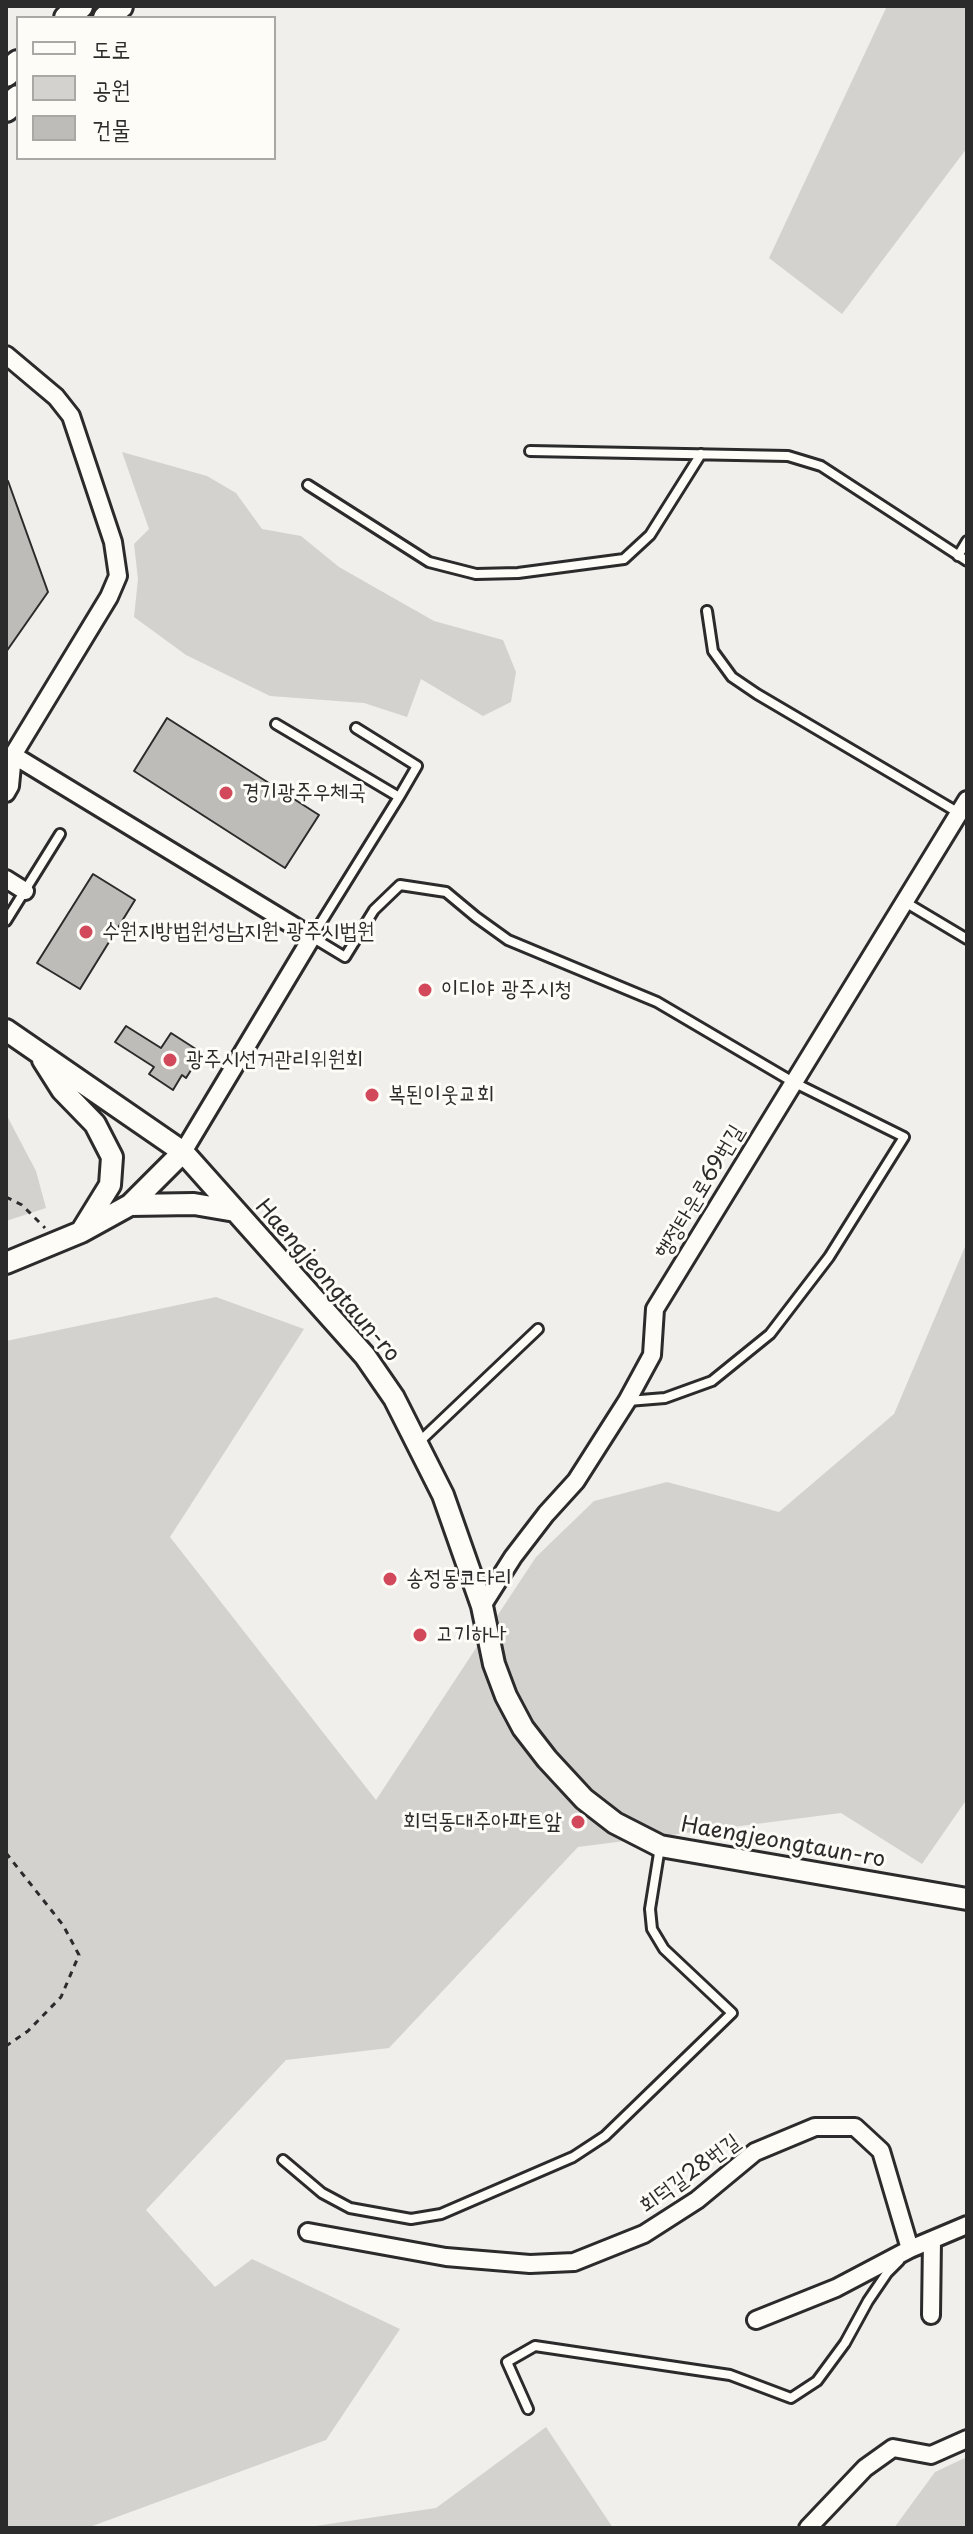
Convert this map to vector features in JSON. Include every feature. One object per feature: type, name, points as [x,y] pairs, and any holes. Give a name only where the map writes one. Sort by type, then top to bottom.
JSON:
[{"type":"street","points":[[6,355],[56,397],[71,416],[113,542],[118,576],[109,597],[8,751],[10,786],[6,793]]},
{"type":"street","points":[[6,1263],[81,1232],[130,1205],[183,1152],[312,937],[8,751]]},
{"type":"street","name":"행정타운로69번길","points":[[482,1606],[513,1557],[576,1481],[627,1401],[652,1355],[655,1309],[963,807]]},
{"type":"street","points":[[6,879],[25,891]]},
{"type":"street","name":"Haengjeongtaun-ro","points":[[6,1030],[183,1152],[365,1356],[394,1398],[443,1495],[482,1606],[494,1664],[506,1696],[523,1728],[584,1799],[615,1823],[660,1846],[967,1899]]},
{"type":"street","points":[[37,1050],[62,1090],[95,1124],[112,1157],[110,1185],[81,1232]]},
{"type":"street","points":[[130,1205],[194,1204],[235,1211]]},
{"type":"street","name":"회덕길28번길","points":[[308,2232],[446,2257],[530,2264],[574,2262],[644,2234],[697,2200],[755,2152],[815,2127],[855,2127],[881,2151],[910,2249]]},
{"type":"street","points":[[756,2320],[836,2288],[910,2249],[967,2225]]},
{"type":"street","points":[[931,2315],[932,2240]]},
{"type":"street","points":[[808,2528],[865,2468],[893,2448],[931,2455],[967,2439]]},
{"type":"lane","points":[[530,451],[788,456],[821,466],[963,558],[967,541]]},
{"type":"lane","points":[[308,485],[429,562],[476,574],[518,573],[624,559],[650,535],[701,454]]},
{"type":"lane","points":[[707,611],[713,651],[732,677],[757,694],[963,807]]},
{"type":"lane","points":[[276,724],[399,797]]},
{"type":"lane","points":[[356,728],[417,766],[312,937],[345,957],[374,910],[400,885],[446,892],[508,940],[657,1002],[793,1082],[904,1137],[829,1257],[770,1334],[712,1381],[665,1398],[627,1401]]},
{"type":"lane","points":[[6,921],[60,834]]},
{"type":"lane","points":[[904,901],[967,939]]},
{"type":"lane","points":[[417,1444],[538,1329]]},
{"type":"lane","points":[[283,2160],[322,2193],[350,2208],[411,2219],[441,2214],[573,2157],[605,2136],[732,2013],[664,1949],[652,1929],[650,1909],[660,1846]]},
{"type":"lane","points":[[528,2409],[507,2362],[535,2346],[730,2375],[791,2398],[817,2381],[845,2343],[887,2273],[910,2249]]},
{"type":"path","points":[[6,1197],[22,1205],[59,1241]]},
{"type":"path","points":[[6,1853],[63,1925],[79,1955],[61,1997],[28,2031],[6,2046]]},
{"type":"green space","points":[[887,6],[967,6],[967,148],[842,314],[769,258]]},
{"type":"green space","points":[[122,452],[207,476],[236,493],[262,529],[301,536],[339,567],[434,621],[503,640],[516,672],[511,702],[483,716],[421,679],[407,717],[364,703],[270,696],[186,655],[134,617],[138,579],[134,544],[149,529]]},
{"type":"green space","points":[[6,1114],[36,1171],[46,1208],[6,1221]]},
{"type":"green space","points":[[967,1242],[967,1799],[922,1864],[841,1813],[578,1847],[389,2048],[286,2060],[146,2210],[215,2287],[252,2259],[400,2329],[326,2440],[87,2528],[6,2528],[6,1341],[216,1297],[304,1329],[170,1537],[376,1800],[536,1557],[594,1501],[667,1482],[779,1512],[894,1414]]},
{"type":"green space","points":[[546,2427],[613,2528],[302,2528],[436,2508]]},
{"type":"green space","points":[[967,2457],[967,2528],[894,2528],[935,2472]]},
{"type":"building","points":[[6,481],[48,592],[6,652]]},
{"type":"building","name":"경기광주우체국","points":[[167,718],[319,815],[285,868],[134,771]]},
{"type":"building","name":"수원지방법원성남지원 광주시법원","points":[[93,874],[135,900],[80,989],[37,963]]},
{"type":"building","name":"광주시선거관리위원회","points":[[126,1026],[161,1048],[171,1033],[202,1053],[186,1078],[182,1075],[173,1090],[149,1074],[154,1067],[115,1042]]},
{"type":"place","name":"경기광주우체국","points":[[226,793]]},
{"type":"place","name":"수원지방법원성남지원 광주시법원","points":[[86,932]]},
{"type":"place","name":"이디야 광주시청","points":[[425,990]]},
{"type":"place","name":"광주시선거관리위원회","points":[[170,1060]]},
{"type":"place","name":"복된이웃교회","points":[[372,1095]]},
{"type":"place","name":"송정동코다리","points":[[390,1579]]},
{"type":"place","name":"고기하나","points":[[420,1635]]},
{"type":"place","name":"회덕동대주아파트앞","points":[[578,1822]]}]
